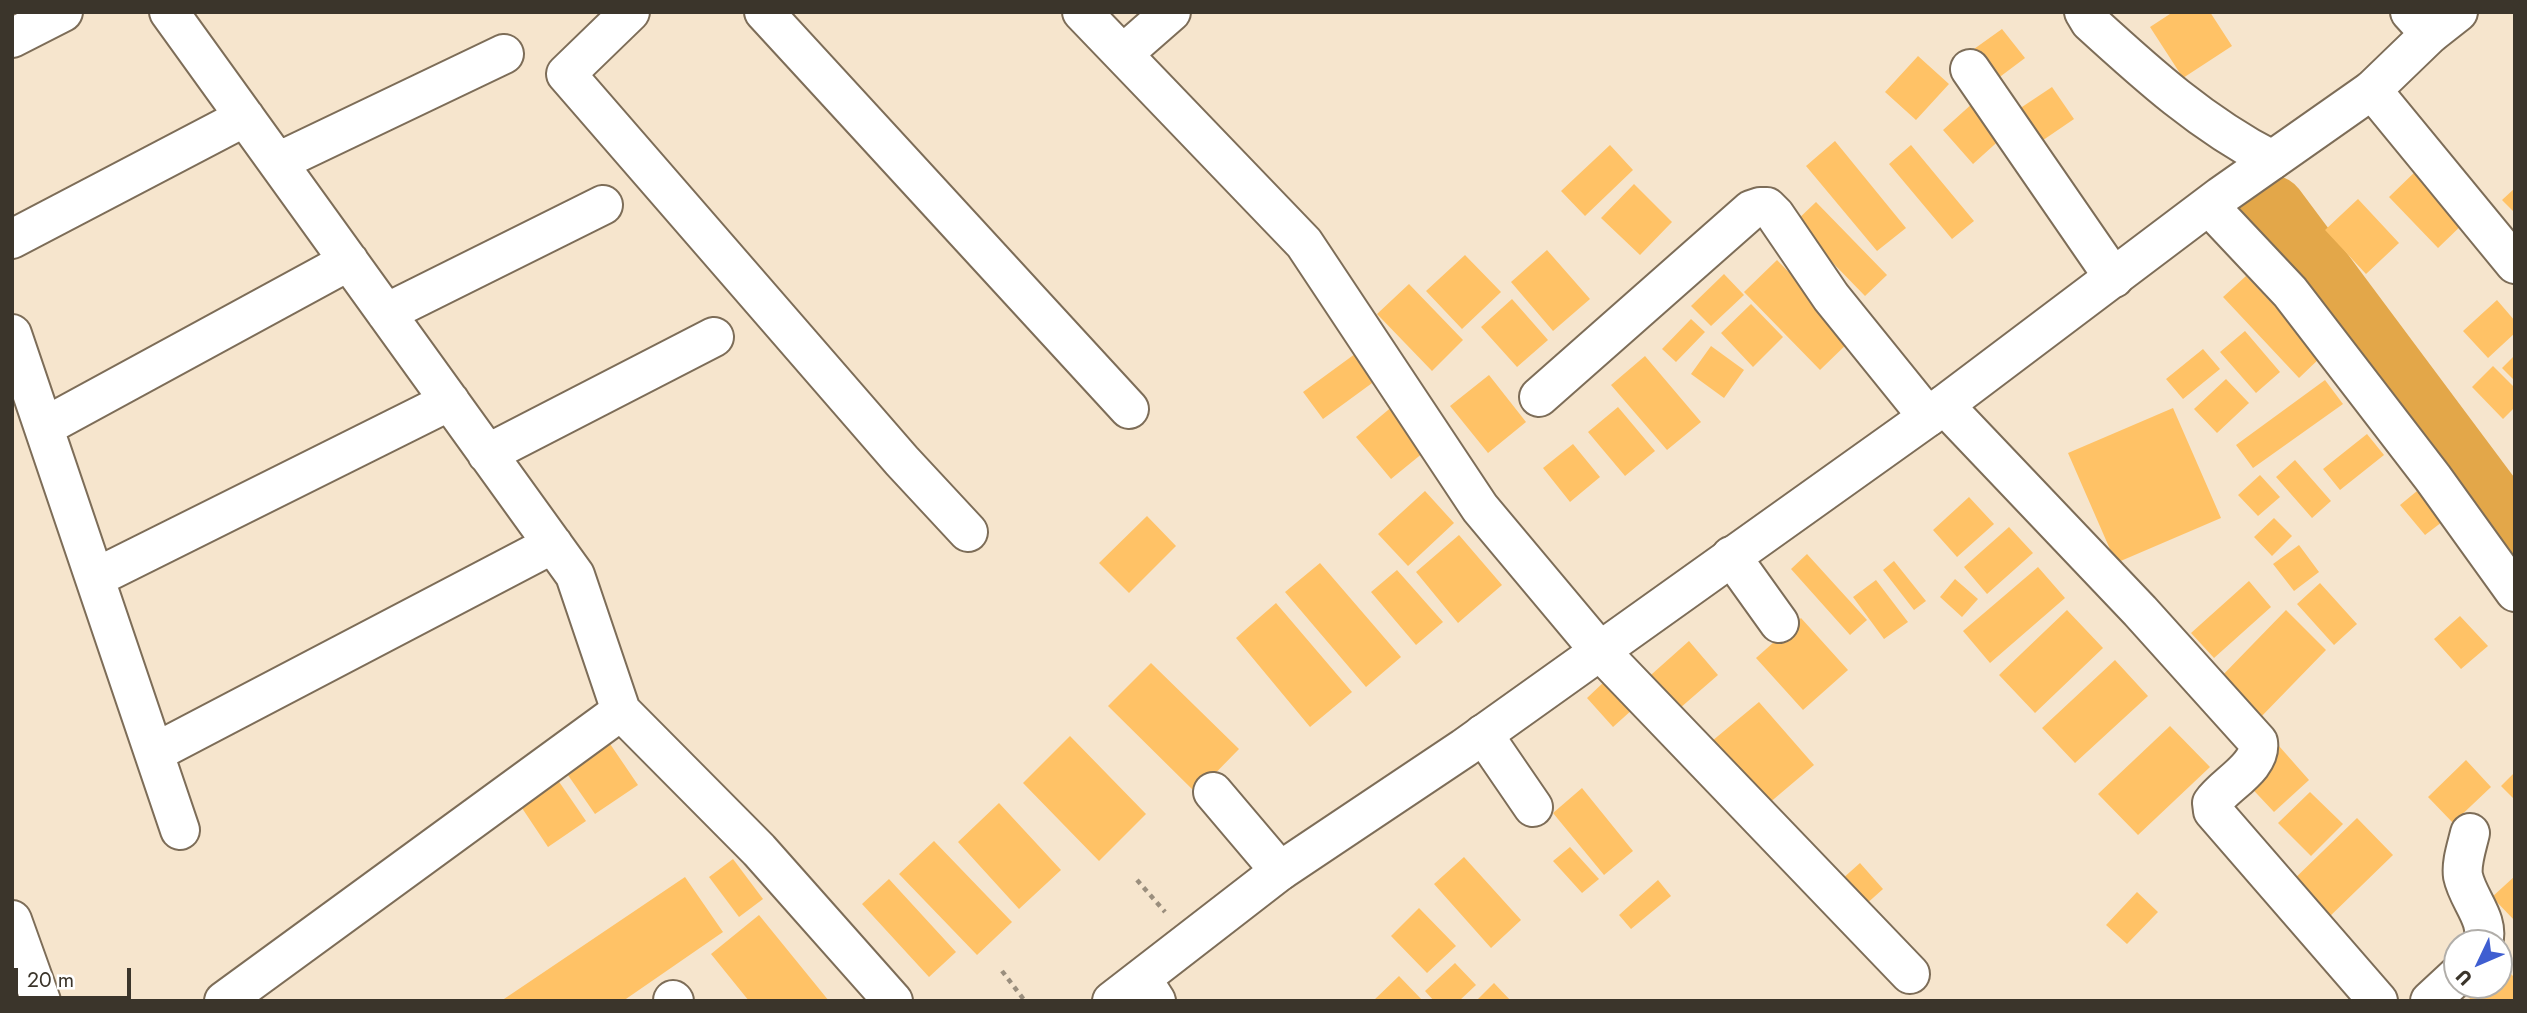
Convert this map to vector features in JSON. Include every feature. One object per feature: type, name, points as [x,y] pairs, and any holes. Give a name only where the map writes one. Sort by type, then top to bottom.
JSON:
[{"type":"main road","points":[[12,38],[62,12]]},
{"type":"main road","points":[[630,12],[566,74],[902,461],[968,532]]},
{"type":"main road","points":[[764,12],[1129,409]]},
{"type":"main road","points":[[1082,12],[1304,243],[1480,508],[1600,650],[1910,974]]},
{"type":"main road","points":[[1123,54],[1171,12]]},
{"type":"main road","points":[[2084,12],[2090,22],[2165,90],[2265,165]]},
{"type":"main road","points":[[184,17],[245,117],[575,575],[621,710],[759,850],[893,1001]]},
{"type":"main road","points":[[1137,994],[1280,871],[1483,734],[1936,411],[2215,201],[2372,90],[2433,19]]},
{"type":"main road","points":[[278,163],[504,54]]},
{"type":"main road","points":[[1970,69],[2114,278]]},
{"type":"main road","points":[[2372,90],[2515,264]]},
{"type":"main road","points":[[12,239],[245,117]]},
{"type":"main road","points":[[2215,201],[2290,292],[2434,478],[2515,592]]},
{"type":"main road","points":[[386,313],[603,205]]},
{"type":"main road","points":[[1539,397],[1751,210],[1760,206],[1767,207],[1831,297],[1936,411],[2140,611],[2258,742],[2256,759],[2218,795],[2212,803],[2213,811],[2378,1001]]},
{"type":"main road","points":[[44,427],[349,261]]},
{"type":"main road","points":[[12,334],[180,831]]},
{"type":"main road","points":[[487,454],[714,337]]},
{"type":"main road","points":[[95,578],[450,401]]},
{"type":"main road","points":[[154,753],[553,544]]},
{"type":"main road","points":[[1731,556],[1779,623]]},
{"type":"main road","points":[[224,1001],[621,710]]},
{"type":"main road","points":[[1483,734],[1533,807]]},
{"type":"main road","points":[[1213,792],[1280,871]]},
{"type":"main road","points":[[2470,832],[2462,872],[2468,894],[2485,929]]},
{"type":"main road","points":[[12,920],[41,1001]]},
{"type":"main road","points":[[2430,1001],[2443,989]]},
{"type":"path","points":[[1002,971],[1025,1001]]},
{"type":"building","points":[[2173,12],[2210,12],[2232,46],[2183,78],[2150,27]]},
{"type":"building","points":[[2002,29],[2025,58],[1997,79],[1974,49]]},
{"type":"building","points":[[1918,56],[1949,84],[1916,120],[1885,92]]},
{"type":"building","points":[[2052,87],[2074,119],[2033,147],[2010,115]]},
{"type":"building","points":[[1974,102],[2004,136],[1973,164],[1943,130]]},
{"type":"building","points":[[1835,141],[1906,228],[1877,251],[1806,166]]},
{"type":"building","points":[[1610,145],[1633,170],[1585,216],[1561,191]]},
{"type":"building","points":[[1911,145],[1974,221],[1952,239],[1889,164]]},
{"type":"building","points":[[2419,168],[2468,219],[2438,248],[2389,197]]},
{"type":"building","points":[[1634,184],[1672,222],[1640,255],[1601,218]]},
{"type":"building","points":[[2515,188],[2515,213],[2502,200]]},
{"type":"building","points":[[2358,199],[2399,243],[2366,274],[2325,230]]},
{"type":"building","points":[[1816,202],[1887,275],[1865,296],[1794,223]]},
{"type":"building","points":[[1547,250],[1590,299],[1553,331],[1511,282]]},
{"type":"building","points":[[1465,255],[1501,292],[1462,329],[1426,291]]},
{"type":"building","points":[[1777,260],[1853,338],[1820,370],[1744,292]]},
{"type":"building","points":[[1724,274],[1744,295],[1711,326],[1691,306]]},
{"type":"building","points":[[2246,276],[2322,356],[2299,378],[2223,297]]},
{"type":"building","points":[[1409,284],[1463,340],[1432,371],[1377,314]]},
{"type":"building","points":[[1512,299],[1548,340],[1517,367],[1481,327]]},
{"type":"building","points":[[2497,300],[2515,321],[2515,333],[2488,358],[2463,331]]},
{"type":"building","points":[[1751,304],[1783,337],[1753,367],[1721,333]]},
{"type":"building","points":[[1691,319],[1705,332],[1676,362],[1662,349]]},
{"type":"building","points":[[2245,331],[2280,372],[2256,393],[2220,352]]},
{"type":"building","points":[[1711,346],[1744,370],[1724,398],[1691,374]]},
{"type":"building","points":[[2203,349],[2220,369],[2183,399],[2166,379]]},
{"type":"building","points":[[1359,351],[1379,378],[1323,419],[1303,392]]},
{"type":"building","points":[[2515,355],[2515,381],[2502,368]]},
{"type":"building","points":[[1645,356],[1701,422],[1667,450],[1611,385]]},
{"type":"building","points":[[2493,366],[2515,388],[2515,407],[2503,419],[2472,387]]},
{"type":"building","points":[[1489,375],[1526,422],[1488,453],[1450,406]]},
{"type":"building","points":[[2226,379],[2249,403],[2217,433],[2194,409]]},
{"type":"building","points":[[2325,380],[2343,404],[2253,468],[2236,445]]},
{"type":"building","points":[[1394,405],[1429,448],[1391,479],[1356,437]]},
{"type":"building","points":[[1618,407],[1655,451],[1625,476],[1588,432]]},
{"type":"building","points":[[2173,408],[2221,518],[2116,563],[2068,453]]},
{"type":"building","points":[[2367,434],[2384,455],[2340,490],[2323,469]]},
{"type":"building","points":[[1573,444],[1600,477],[1570,502],[1543,468]]},
{"type":"building","points":[[2295,460],[2331,501],[2312,518],[2276,477]]},
{"type":"building","points":[[2260,475],[2280,497],[2258,516],[2238,495]]},
{"type":"building","points":[[1425,491],[1454,523],[1408,566],[1378,534]]},
{"type":"building","points":[[2417,491],[2442,522],[2425,535],[2400,505]]},
{"type":"building","points":[[1969,497],[1994,524],[1957,557],[1933,530]]},
{"type":"building","points":[[1147,516],[1176,546],[1129,593],[1099,563]]},
{"type":"building","points":[[2274,518],[2292,536],[2272,556],[2254,537]]},
{"type":"building","points":[[2009,527],[2033,553],[1987,594],[1964,567]]},
{"type":"building","points":[[1459,535],[1502,585],[1458,623],[1416,572]]},
{"type":"building","points":[[2299,545],[2319,572],[2294,591],[2273,564]]},
{"type":"building","points":[[1807,554],[1867,620],[1850,635],[1791,569]]},
{"type":"building","points":[[1894,561],[1926,601],[1914,610],[1883,570]]},
{"type":"building","points":[[1320,563],[1401,657],[1366,687],[1285,592]]},
{"type":"building","points":[[2038,567],[2065,598],[1990,663],[1963,631]]},
{"type":"building","points":[[1397,570],[1443,622],[1416,645],[1371,592]]},
{"type":"building","points":[[1955,579],[1978,599],[1962,617],[1940,597]]},
{"type":"building","points":[[1876,580],[1908,622],[1884,639],[1853,597]]},
{"type":"building","points":[[2249,581],[2271,607],[2214,658],[2191,633]]},
{"type":"building","points":[[2320,583],[2357,624],[2334,645],[2297,604]]},
{"type":"building","points":[[1276,603],[1352,692],[1310,727],[1236,638]]},
{"type":"building","points":[[2067,610],[2103,648],[2035,713],[1999,675]]},
{"type":"building","points":[[2286,610],[2326,650],[2258,720],[2218,680]]},
{"type":"building","points":[[2460,616],[2488,646],[2461,669],[2434,639]]},
{"type":"building","points":[[1801,618],[1848,670],[1803,710],[1756,658]]},
{"type":"building","points":[[1689,641],[1718,675],[1672,715],[1643,682]]},
{"type":"building","points":[[2115,660],[2148,696],[2075,763],[2042,728]]},
{"type":"building","points":[[1151,663],[1239,749],[1196,793],[1108,706]]},
{"type":"building","points":[[1606,680],[1633,709],[1613,727],[1587,698]]},
{"type":"building","points":[[1759,702],[1814,765],[1761,810],[1706,746]]},
{"type":"building","points":[[2170,726],[2210,767],[2138,835],[2098,794]]},
{"type":"building","points":[[1070,736],[1146,814],[1099,861],[1023,783]]},
{"type":"building","points":[[606,738],[638,785],[595,814],[563,768]]},
{"type":"building","points":[[2279,746],[2309,780],[2274,812],[2243,779]]},
{"type":"building","points":[[2466,760],[2491,787],[2453,823],[2428,797]]},
{"type":"building","points":[[2515,772],[2515,800],[2501,786]]},
{"type":"building","points":[[553,773],[586,821],[548,847],[516,799]]},
{"type":"building","points":[[1582,788],[1633,851],[1604,875],[1553,813]]},
{"type":"building","points":[[2310,792],[2343,824],[2311,856],[2278,823]]},
{"type":"building","points":[[999,803],[1061,870],[1019,909],[958,842]]},
{"type":"building","points":[[2357,818],[2393,855],[2324,922],[2288,885]]},
{"type":"building","points":[[934,841],[1012,922],[977,955],[899,874]]},
{"type":"building","points":[[1570,847],[1599,879],[1582,893],[1553,861]]},
{"type":"building","points":[[1464,857],[1521,920],[1491,948],[1434,884]]},
{"type":"building","points":[[733,859],[763,899],[739,917],[709,877]]},
{"type":"building","points":[[1860,863],[1883,889],[1864,906],[1841,880]]},
{"type":"building","points":[[2515,876],[2515,921],[2492,897]]},
{"type":"building","points":[[685,877],[723,932],[623,1001],[501,1001]]},
{"type":"building","points":[[889,879],[956,952],[929,977],[862,904]]},
{"type":"building","points":[[1658,880],[1671,896],[1631,929],[1619,915]]},
{"type":"building","points":[[2137,892],[2158,912],[2127,944],[2106,925]]},
{"type":"building","points":[[1419,908],[1456,946],[1427,973],[1391,936]]},
{"type":"building","points":[[759,915],[829,1001],[749,1001],[711,954]]},
{"type":"building","points":[[1455,963],[1476,985],[1459,1001],[1434,1001],[1425,991]]},
{"type":"building","points":[[1399,976],[1423,1001],[1373,1001]]},
{"type":"building","points":[[2513,976],[2515,978],[2515,1001],[2470,999],[2513,999]]},
{"type":"building","points":[[1494,983],[1511,1001],[1476,1001]]},
{"type":"waterway","points":[[2271,210],[2515,537]]}]
